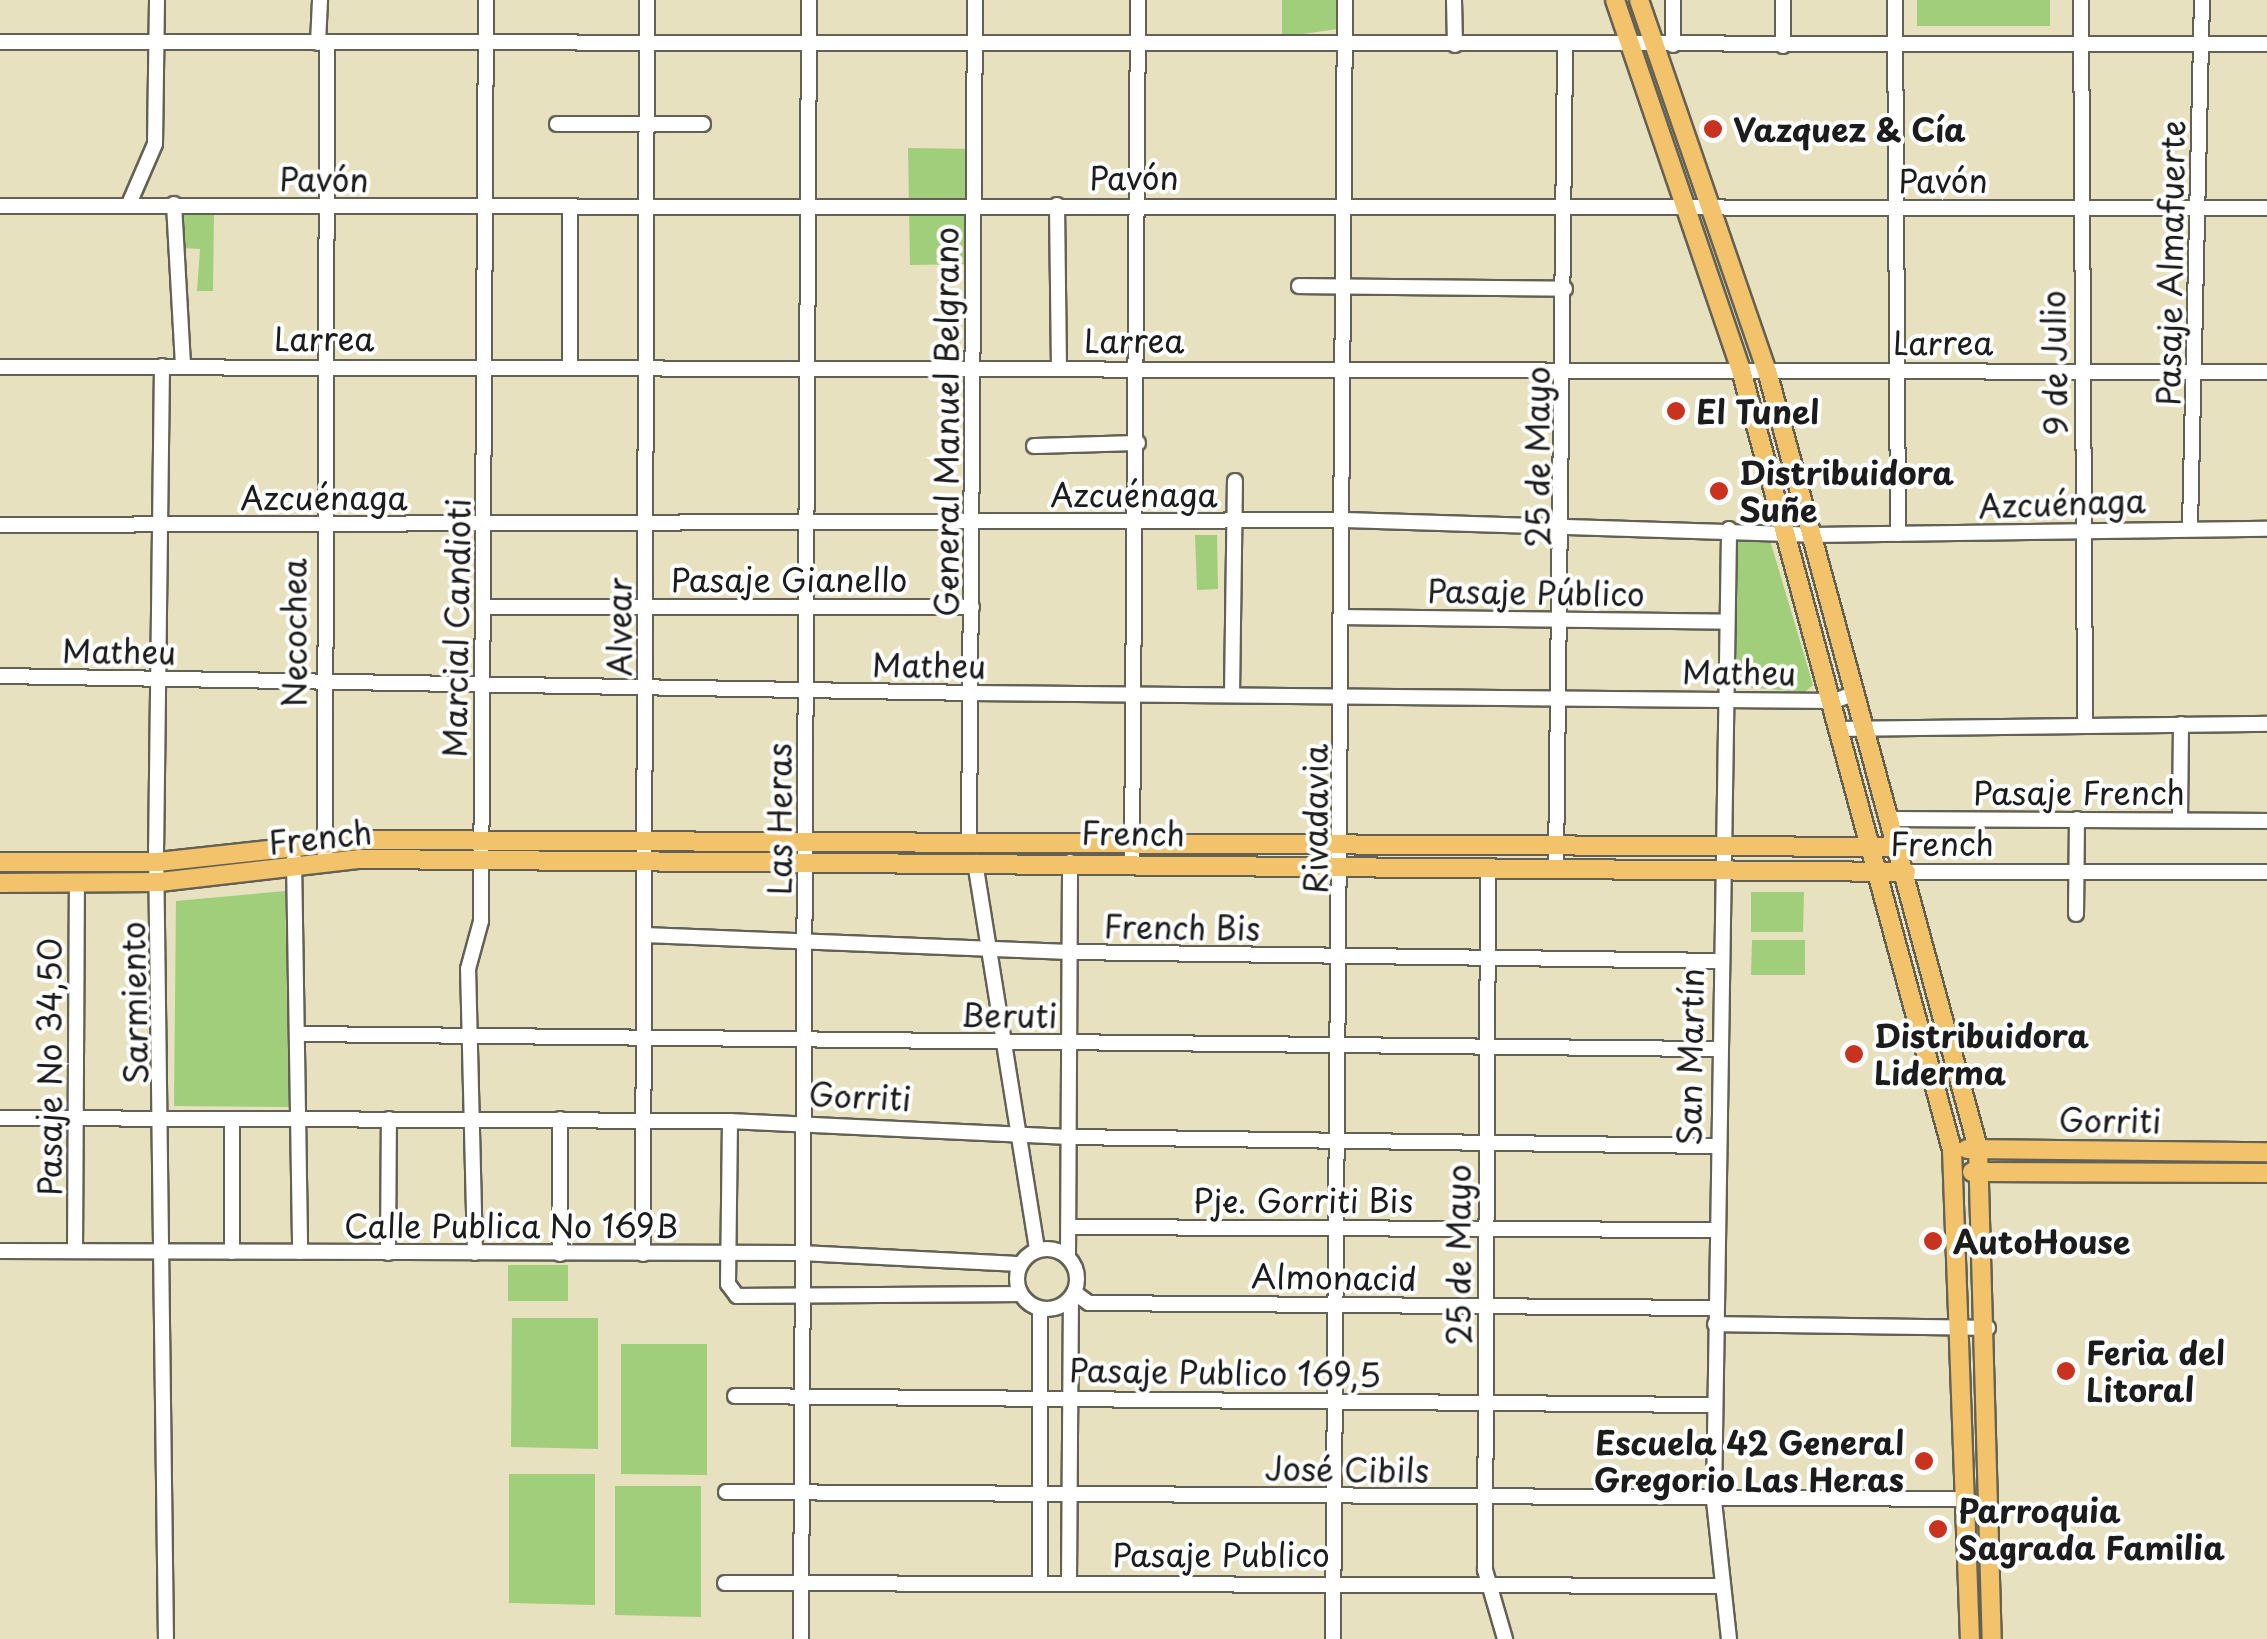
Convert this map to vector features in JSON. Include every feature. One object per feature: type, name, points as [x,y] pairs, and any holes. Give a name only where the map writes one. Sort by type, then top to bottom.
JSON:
[{"type":"main road","points":[[1615,0],[1741,370],[1842,729],[1952,1150],[1965,1328],[1970,1639]]},
{"type":"main road","points":[[1639,0],[1767,371],[1978,1148],[1988,1328],[1992,1639]]},
{"type":"main road","name":"French","points":[[0,883],[160,882],[324,853],[480,850],[1343,857],[1557,850],[1874,852],[1899,847]]},
{"type":"main road","name":"French","points":[[972,853],[1070,862],[1132,854]]},
{"type":"main road","name":"French","points":[[1343,857],[1488,868],[1906,872]]},
{"type":"main road","name":"French","points":[[0,862],[294,858]]},
{"type":"main road","name":"Gorriti","points":[[1952,1150],[2267,1152]]},
{"type":"main road","name":"Gorriti","points":[[1956,1175],[1982,1170],[2267,1172]]},
{"type":"street","points":[[129,204],[153,157],[157,0]]},
{"type":"street","name":"Necochea","points":[[320,0],[325,207],[321,528],[324,853]]},
{"type":"street","name":"Marcial Candioti","points":[[475,1253],[468,969],[480,931],[485,685],[486,0]]},
{"type":"street","name":"Alvear","points":[[643,1254],[649,366],[647,0]]},
{"type":"street","name":"Las Heras","points":[[801,1639],[810,0]]},
{"type":"street","name":"General Manuel Belgrano","points":[[976,0],[972,853],[1037,1250]]},
{"type":"street","points":[[1132,854],[1138,521],[1138,0]]},
{"type":"street","name":"Rivadavia","points":[[1333,1639],[1343,857],[1345,0]]},
{"type":"street","points":[[1454,0],[1455,44]]},
{"type":"street","points":[[1673,0],[1673,46]]},
{"type":"street","points":[[1783,46],[1784,0]]},
{"type":"street","points":[[1895,0],[1898,534]]},
{"type":"street","name":"9 de Julio","points":[[2080,0],[2078,207],[2087,530],[2085,724]]},
{"type":"street","name":"Pasaje Almafuerte","points":[[2190,527],[2202,0]]},
{"type":"street","points":[[0,42],[2267,44]]},
{"type":"street","name":"25 de Mayo","points":[[1556,869],[1564,620],[1565,46]]},
{"type":"street","points":[[557,124],[702,124]]},
{"type":"street","points":[[174,204],[183,366]]},
{"type":"street","name":"Pavón","points":[[0,206],[1137,204],[1566,209],[2267,208]]},
{"type":"street","points":[[1057,205],[1059,367]]},
{"type":"street","points":[[570,206],[570,366]]},
{"type":"street","points":[[1298,286],[1565,290]]},
{"type":"street","name":"Larrea","points":[[0,366],[2267,372]]},
{"type":"street","name":"Sarmiento","points":[[162,366],[158,862],[166,1639]]},
{"type":"street","points":[[1034,446],[1138,443]]},
{"type":"street","points":[[1232,694],[1234,482]]},
{"type":"street","name":"Azcuénaga","points":[[0,524],[321,528],[646,520],[1345,520],[1786,528],[1813,535],[2190,527],[2267,529]]},
{"type":"street","name":"San Martín","points":[[1729,528],[1716,1049],[1714,1500],[1717,1586],[1729,1639]]},
{"type":"street","name":"Pasaje Gianello","points":[[486,607],[972,607]]},
{"type":"street","name":"Pasaje Público","points":[[1344,617],[1726,622]]},
{"type":"street","name":"Matheu","points":[[0,676],[807,691],[1834,701],[1856,693]]},
{"type":"street","points":[[1842,729],[1865,724],[2267,724]]},
{"type":"street","points":[[2180,724],[2180,820]]},
{"type":"street","name":"Pasaje French","points":[[1891,819],[2267,821]]},
{"type":"street","points":[[2076,914],[2077,819]]},
{"type":"street","points":[[294,858],[300,1034],[300,1252]]},
{"type":"street","points":[[1069,1581],[1073,1296],[1068,1256],[1070,862]]},
{"type":"street","name":"25 de Mayo","points":[[1488,868],[1484,1498],[1489,1583],[1505,1639]]},
{"type":"street","name":"French","points":[[1906,872],[2267,872]]},
{"type":"street","name":"Pasaje No 34,50","points":[[75,1251],[77,883]]},
{"type":"street","name":"French Bis","points":[[645,935],[1069,952],[1718,961]]},
{"type":"street","name":"Beruti","points":[[300,1034],[646,1034],[1340,1048],[1716,1049]]},
{"type":"street","name":"Gorriti","points":[[0,1118],[804,1123],[1068,1137],[1716,1146]]},
{"type":"street","points":[[232,1118],[232,1252]]},
{"type":"street","points":[[388,1253],[389,1120]]},
{"type":"street","points":[[560,1120],[560,1254]]},
{"type":"street","points":[[730,1122],[728,1254],[738,1296],[1020,1294],[1040,1309]]},
{"type":"street","name":"Pje. Gorriti Bis","points":[[1069,1226],[1716,1230]]},
{"type":"street","points":[[1020,1294],[1021,1264],[1037,1250],[1068,1256]]},
{"type":"street","name":"Calle Publica No 169B","points":[[0,1251],[801,1253],[1021,1264]]},
{"type":"street","points":[[1040,1309],[1073,1296]]},
{"type":"street","name":"Almonacid","points":[[1073,1296],[1089,1303],[1715,1308]]},
{"type":"street","points":[[1040,1309],[1040,1580]]},
{"type":"street","points":[[1715,1324],[1988,1328]]},
{"type":"street","name":"Pasaje Publico 169,5","points":[[735,1396],[1715,1405]]},
{"type":"street","name":"José Cibils","points":[[726,1492],[1968,1500]]},
{"type":"street","name":"Pasaje Publico","points":[[726,1583],[1040,1580],[1717,1586]]},
{"type":"green space","points":[[1282,0],[1338,0],[1338,29],[1282,37]]},
{"type":"green space","points":[[1917,0],[2050,0],[2050,26],[1917,26]]},
{"type":"green space","points":[[908,148],[975,149],[975,264],[910,265]]},
{"type":"green space","points":[[181,214],[214,214],[213,291],[197,291],[200,249],[182,248]]},
{"type":"green space","points":[[1195,535],[1217,535],[1218,589],[1197,590]]},
{"type":"green space","points":[[1769,537],[1813,685],[1805,692],[1733,686],[1734,540]]},
{"type":"green space","points":[[285,891],[289,1107],[174,1106],[176,901]]},
{"type":"green space","points":[[1751,892],[1804,892],[1803,932],[1751,932]]},
{"type":"green space","points":[[1752,940],[1805,940],[1805,975],[1751,975]]},
{"type":"green space","points":[[508,1265],[568,1265],[568,1301],[508,1301]]},
{"type":"green space","points":[[512,1318],[598,1318],[598,1449],[511,1447]]},
{"type":"green space","points":[[621,1344],[707,1344],[707,1475],[621,1474]]},
{"type":"green space","points":[[509,1474],[595,1474],[595,1605],[509,1603]]},
{"type":"green space","points":[[615,1486],[701,1486],[701,1617],[615,1615]]},
{"type":"place","name":"Vazquez & Cía","points":[[1713,129]]},
{"type":"place","name":"El Tunel","points":[[1676,411]]},
{"type":"place","name":"Distribuidora Suñe","points":[[1719,491]]},
{"type":"place","name":"Distribuidora Liderma","points":[[1854,1054]]},
{"type":"place","name":"AutoHouse","points":[[1933,1241]]},
{"type":"place","name":"Feria del Litoral","points":[[2066,1371]]},
{"type":"place","name":"Escuela 42 General Gregorio Las Heras","points":[[1924,1461]]},
{"type":"place","name":"Parroquia Sagrada Familia","points":[[1938,1529]]}]
